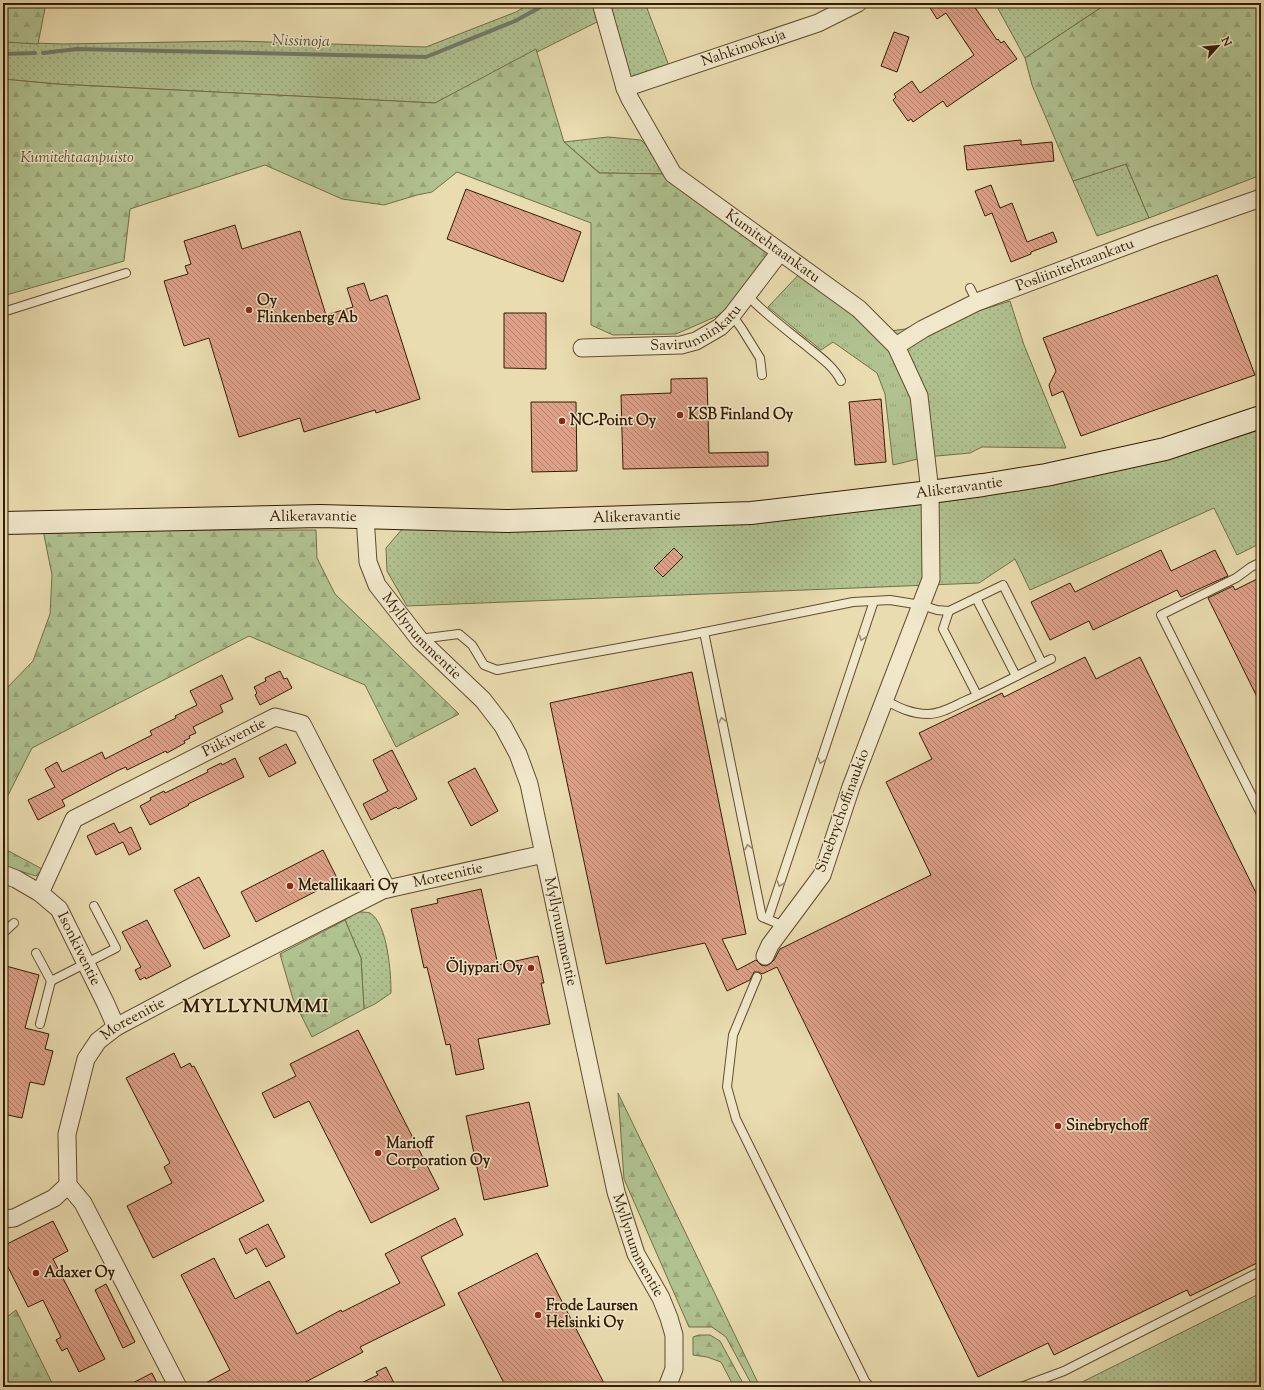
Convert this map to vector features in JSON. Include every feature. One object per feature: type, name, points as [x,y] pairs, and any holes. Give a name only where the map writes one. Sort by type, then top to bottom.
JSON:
[{"type":"street","name":"Kumitehtaankatu","points":[[601,3],[630,99],[673,174],[859,309],[896,346],[918,396],[930,492]]},
{"type":"street","name":"Nahkimokuja","points":[[626,88],[818,23],[858,3]]},
{"type":"street","name":"Posliinitehtaankatu","points":[[896,346],[973,295],[1155,235],[1261,198]]},
{"type":"street","name":"Savirunninkatu","points":[[582,348],[681,345],[696,341],[720,327],[732,315],[780,252]]},
{"type":"street","name":"Alikeravantie","points":[[3,523],[320,516],[365,516],[507,521],[751,513],[930,492],[1046,475],[1165,449],[1261,417]]},
{"type":"street","name":"Sinebrychoffinaukio","points":[[764,956],[770,945],[822,874],[851,787],[931,579],[930,492]]},
{"type":"street","name":"Myllynummentie","points":[[365,516],[368,562],[377,585],[419,639],[483,700],[503,726],[518,754],[529,784],[616,1192],[636,1254],[661,1298],[674,1335],[674,1369],[667,1387]]},
{"type":"street","name":"Piikiventie","points":[[40,893],[74,819],[274,717],[302,724],[387,889]]},
{"type":"street","name":"Moreenitie","points":[[68,1185],[67,1134],[86,1059],[98,1041],[116,1027],[387,889],[544,854]]},
{"type":"street","name":"Isonkiventie","points":[[3,874],[16,878],[40,893],[59,909],[116,1027]]},
{"type":"street","points":[[3,1219],[14,1218],[54,1198],[68,1185],[83,1203],[178,1387]]},
{"type":"lane","points":[[3,312],[126,273]]},
{"type":"lane","points":[[747,295],[763,311],[827,362],[836,372],[841,381]]},
{"type":"lane","points":[[732,315],[760,358],[762,375]]},
{"type":"lane","points":[[1261,562],[1251,566],[1236,578],[1161,615],[1261,814]]},
{"type":"lane","points":[[419,639],[460,634],[472,645],[484,665],[497,670],[704,632],[853,602],[890,600],[921,605],[937,610],[949,611],[1003,585],[1042,663]]},
{"type":"lane","points":[[976,598],[1016,676]]},
{"type":"lane","points":[[768,920],[874,601]]},
{"type":"lane","points":[[949,611],[943,629],[977,695]]},
{"type":"lane","points":[[704,632],[762,917],[784,926]]},
{"type":"lane","points":[[885,700],[899,708],[913,713],[929,714],[947,709],[1051,659]]},
{"type":"lane","points":[[51,982],[116,948],[94,906]]},
{"type":"lane","points":[[3,933],[14,923]]},
{"type":"lane","points":[[36,953],[51,982],[40,1024]]},
{"type":"lane","points":[[757,977],[733,1036],[727,1087],[736,1119],[865,1381],[870,1387]]},
{"type":"lane","points":[[1020,1387],[1064,1371],[1261,1271]]},
{"type":"green space","points":[[3,3],[46,3],[38,44],[3,42]]},
{"type":"green space","points":[[531,3],[595,3],[601,20],[435,103],[56,84],[3,79],[3,42],[63,44],[237,41],[426,47],[516,12]]},
{"type":"green space","points":[[645,3],[669,66],[629,84],[610,12],[616,4]]},
{"type":"green space","points":[[995,3],[1108,3],[1025,58]]},
{"type":"green space","points":[[1108,3],[1261,3],[1261,175],[1149,218],[1126,164],[1073,181],[1032,85],[1025,58]]},
{"type":"green space","name":"Kumitehtaanpuisto","points":[[536,49],[564,142],[599,173],[673,174],[780,252],[722,314],[676,334],[613,335],[591,325],[591,223],[457,172],[432,192],[384,205],[342,199],[265,165],[130,209],[124,261],[3,296],[3,79],[56,84],[435,103]]},
{"type":"green space","points":[[608,137],[641,140],[673,174],[600,173],[564,142]]},
{"type":"green space","points":[[1126,164],[1149,218],[1097,236],[1073,181]]},
{"type":"green space","points":[[804,269],[896,346],[919,396],[926,457],[893,465],[885,394],[877,373],[833,342],[821,350],[768,307]]},
{"type":"green space","points":[[1010,301],[1024,345],[1066,448],[982,447],[970,453],[926,457],[882,332],[905,329],[927,319],[978,311]]},
{"type":"green space","points":[[1261,417],[1261,543],[1237,555],[1214,508],[1030,590],[1015,559],[979,583],[407,606],[387,571],[386,548],[403,528],[510,529],[1076,469]]},
{"type":"green space","points":[[43,530],[316,530],[317,558],[335,594],[459,714],[396,747],[365,685],[249,636],[32,748],[3,805],[3,692],[33,661],[50,614],[52,575]]},
{"type":"green space","points":[[3,848],[44,870],[36,876],[3,866]]},
{"type":"green space","points":[[357,912],[370,913],[381,927],[385,938],[390,974],[391,993],[375,1004],[364,1009],[361,958],[345,920]]},
{"type":"green space","points":[[345,920],[361,958],[364,1009],[312,1037],[293,999],[280,954]]},
{"type":"green space","points":[[618,1093],[760,1387],[753,1387],[726,1337],[712,1327],[689,1327],[624,1179]]},
{"type":"green space","points":[[1261,1293],[1261,1387],[1072,1387]]},
{"type":"green space","points":[[16,1310],[54,1387],[7,1387],[3,1380],[3,1320]]},
{"type":"green space","points":[[699,1335],[710,1335],[720,1341],[745,1387],[734,1387],[721,1362],[707,1357],[693,1355],[693,1337]]},
{"type":"building","points":[[927,3],[972,3],[997,40],[998,39],[1001,43],[1004,41],[1017,59],[947,107],[943,101],[913,122],[911,119],[908,121],[893,100],[896,97],[894,94],[912,81],[920,93],[974,55],[946,13],[937,19]]},
{"type":"building","points":[[894,32],[909,37],[897,72],[881,66]]},
{"type":"building","points":[[1021,140],[1021,145],[1052,142],[1054,161],[967,170],[964,146]]},
{"type":"building","points":[[991,185],[1000,208],[1012,203],[1027,242],[1053,232],[1057,242],[1011,262],[992,213],[985,216],[975,191]]},
{"type":"building","points":[[466,189],[581,232],[563,282],[447,239]]},
{"type":"building","name":"Oy Flinkenberg Ab","points":[[235,225],[242,249],[300,231],[326,315],[353,307],[347,288],[364,283],[370,301],[387,295],[420,399],[376,413],[375,410],[304,432],[300,418],[239,437],[209,338],[184,346],[164,281],[188,274],[185,266],[191,264],[184,241]]},
{"type":"building","points":[[1217,275],[1255,375],[1081,436],[1063,391],[1052,396],[1049,385],[1056,371],[1043,338]]},
{"type":"building","points":[[504,313],[546,313],[546,369],[504,368]]},
{"type":"building","points":[[707,378],[709,453],[768,452],[768,466],[623,469],[621,395],[671,393],[671,379]]},
{"type":"building","points":[[881,399],[886,462],[855,465],[849,402]]},
{"type":"building","points":[[531,402],[576,402],[577,471],[532,472]]},
{"type":"building","points":[[674,548],[683,557],[663,577],[654,568]]},
{"type":"building","points":[[1161,550],[1171,571],[1215,550],[1228,576],[1181,597],[1177,590],[1093,630],[1089,621],[1050,640],[1031,602],[1070,583],[1075,592]]},
{"type":"building","points":[[1257,579],[1261,587],[1261,705],[1208,598],[1233,586],[1235,590]]},
{"type":"building","name":"Sinebrychoff","points":[[1085,657],[1096,679],[1140,657],[1261,903],[1261,1261],[1190,1296],[1187,1290],[1054,1355],[1048,1343],[978,1377],[777,967],[762,974],[759,972],[754,972],[750,980],[727,991],[705,943],[606,964],[550,703],[692,672],[746,934],[722,939],[737,970],[756,960],[761,965],[766,966],[774,960],[780,949],[931,875],[886,782],[932,759],[919,733],[1002,693],[1004,697]]},
{"type":"building","points":[[280,671],[284,679],[287,678],[292,688],[260,705],[255,695],[257,693],[254,687],[266,681],[265,678]]},
{"type":"building","points":[[222,675],[233,699],[220,705],[223,712],[193,727],[196,733],[189,736],[190,738],[184,741],[185,743],[167,753],[166,751],[127,770],[126,767],[119,770],[62,800],[65,806],[38,820],[28,800],[55,787],[45,769],[57,762],[62,772],[102,752],[105,759],[152,735],[150,731],[176,718],[175,716],[197,705],[190,691]]},
{"type":"building","points":[[286,744],[296,763],[269,777],[259,758]]},
{"type":"building","points":[[392,750],[417,799],[398,809],[396,807],[371,820],[363,804],[388,791],[373,760]]},
{"type":"building","points":[[235,758],[244,777],[188,804],[189,805],[150,825],[140,806],[151,800],[150,798],[164,791],[165,793],[208,772],[207,770],[221,763],[222,765]]},
{"type":"building","points":[[475,768],[498,811],[471,826],[448,782]]},
{"type":"building","points":[[114,823],[119,833],[131,827],[141,849],[129,855],[123,842],[96,855],[87,836]]},
{"type":"building","name":"Metallikaari Oy","points":[[323,850],[338,880],[256,922],[241,892]]},
{"type":"building","points":[[199,877],[230,936],[204,949],[174,890]]},
{"type":"building","points":[[481,889],[498,965],[538,956],[544,983],[541,983],[550,1024],[478,1039],[484,1069],[456,1075],[450,1044],[446,1045],[427,967],[424,968],[411,909],[438,903],[437,899]]},
{"type":"building","points":[[147,920],[171,966],[146,979],[145,977],[140,980],[135,970],[141,967],[122,932]]},
{"type":"building","points":[[6,966],[39,975],[25,1028],[49,1034],[45,1049],[53,1051],[44,1085],[30,1082],[22,1118],[3,1114],[3,976]]},
{"type":"building","name":"Marioff Corporation Oy","points":[[358,1030],[439,1189],[371,1223],[309,1101],[274,1118],[262,1093],[296,1076],[290,1064]]},
{"type":"building","points":[[174,1053],[181,1068],[190,1063],[192,1067],[194,1066],[264,1201],[153,1258],[127,1206],[172,1183],[164,1167],[170,1163],[126,1078]]},
{"type":"building","points":[[529,1102],[548,1186],[484,1200],[466,1116]]},
{"type":"building","points":[[455,1218],[463,1235],[421,1257],[445,1305],[360,1347],[363,1352],[296,1387],[198,1387],[230,1370],[181,1275],[214,1258],[235,1299],[269,1281],[297,1334],[341,1310],[342,1312],[400,1283],[385,1254]]},
{"type":"building","points":[[53,1221],[68,1251],[53,1259],[105,1359],[79,1372],[67,1348],[62,1351],[56,1340],[61,1337],[43,1300],[28,1307],[3,1257],[3,1246]]},
{"type":"building","points":[[268,1224],[285,1257],[266,1267],[256,1248],[246,1254],[239,1239]]},
{"type":"building","points":[[537,1253],[606,1387],[506,1387],[458,1293]]},
{"type":"building","points":[[106,1284],[135,1342],[123,1348],[95,1290]]},
{"type":"building","points":[[386,1367],[396,1387],[353,1387],[378,1375],[376,1372]]},
{"type":"building","points":[[152,1373],[159,1387],[125,1387]]},
{"type":"waterway","name":"Nissinoja","points":[[43,53],[77,49],[426,57],[515,21],[548,3]]},
{"type":"waterway","name":"Nissinoja","points":[[3,54],[35,53]]},
{"type":"place","name":"Oy Flinkenberg Ab","points":[[249,310]]},
{"type":"place","name":"KSB Finland Oy","points":[[680,415]]},
{"type":"place","name":"NC-Point Oy","points":[[562,421]]},
{"type":"place","name":"Metallikaari Oy","points":[[290,886]]},
{"type":"place","name":"Öljypari Oy","points":[[531,968]]},
{"type":"place","name":"Sinebrychoff","points":[[1058,1126]]},
{"type":"place","name":"Marioff Corporation Oy","points":[[378,1153]]},
{"type":"place","name":"Adaxer Oy","points":[[36,1273]]},
{"type":"place","name":"Frode Laursen Helsinki Oy","points":[[538,1315]]},
{"type":"district","name":"MYLLYNUMMI","points":[[256,1007]]}]
